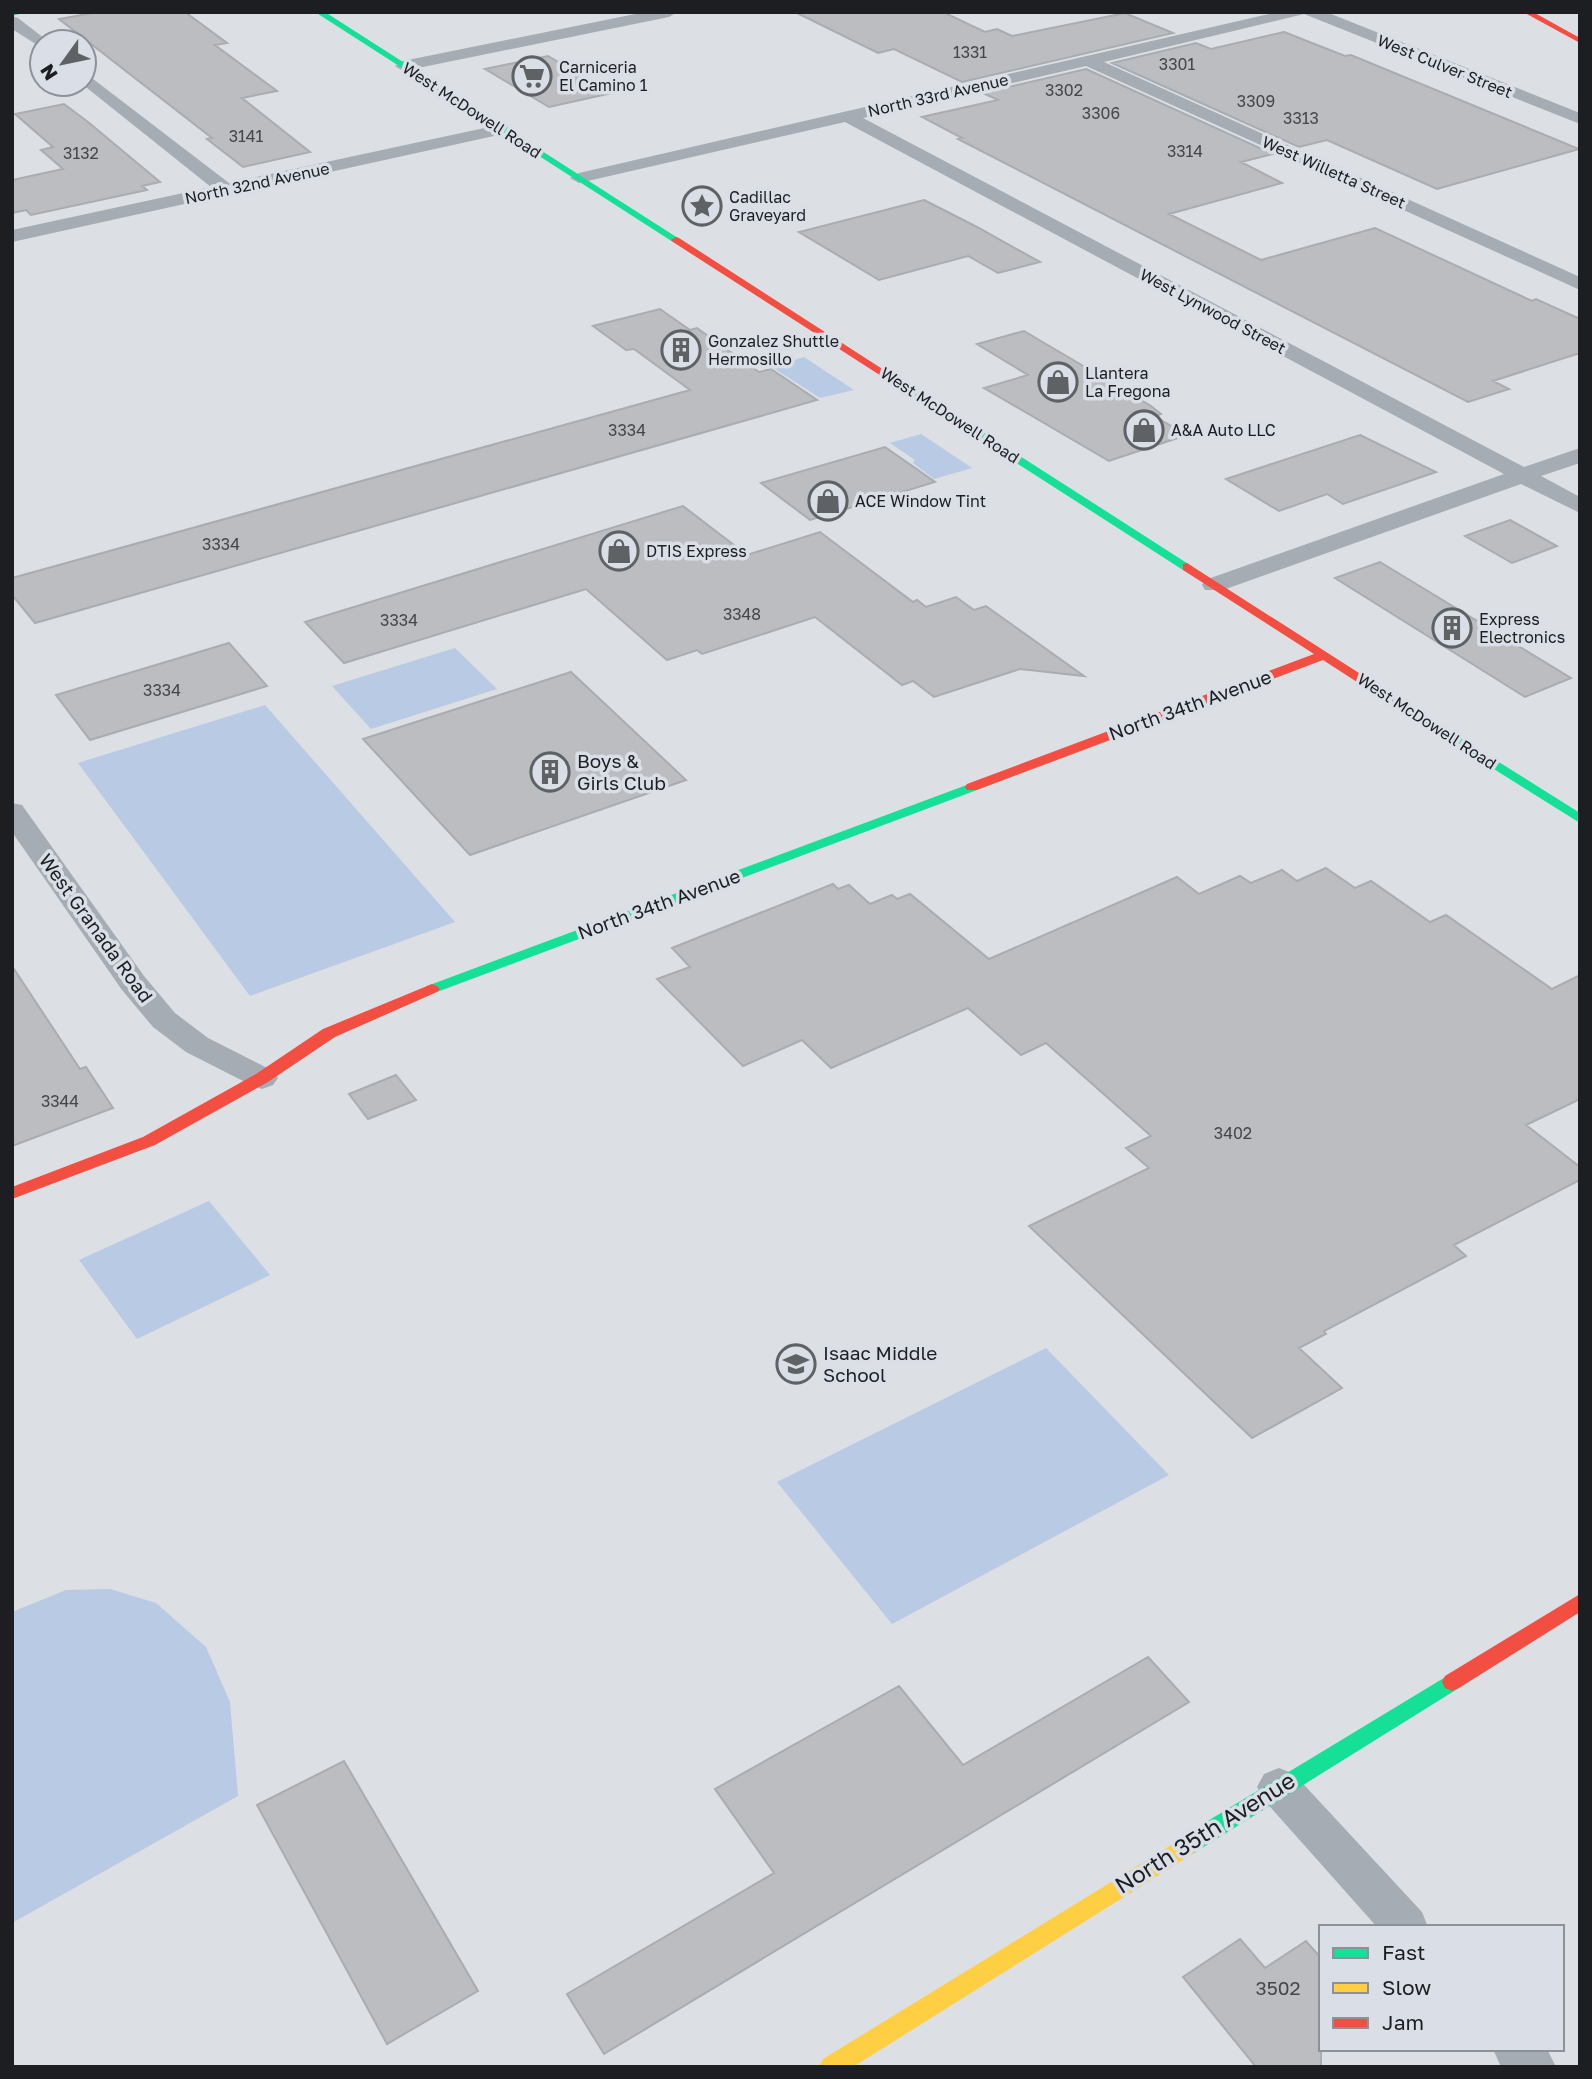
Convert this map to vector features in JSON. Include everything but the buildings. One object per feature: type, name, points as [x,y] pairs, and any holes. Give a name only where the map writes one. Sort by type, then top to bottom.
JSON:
[{"type":"main road","points":[[12,14],[23,12]]},
{"type":"main road","name":"West McDowell Road","points":[[319,12],[1580,819]]},
{"type":"main road","points":[[1527,12],[1580,41]]},
{"type":"main road","points":[[1554,12],[1580,24]]},
{"type":"main road","name":"North 34th Avenue","points":[[12,1193],[149,1141],[262,1078],[330,1033],[412,996],[1324,655]]},
{"type":"main road","name":"North 35th Avenue","points":[[831,2067],[1580,1602]]},
{"type":"street","points":[[403,65],[669,12]]},
{"type":"street","name":"North 33rd Avenue","points":[[579,178],[1298,12]]},
{"type":"street","name":"West Culver Street","points":[[1311,12],[1580,119]]},
{"type":"street","points":[[12,21],[28,33]]},
{"type":"street","name":"West Willetta Street","points":[[1089,61],[1580,284]]},
{"type":"street","points":[[98,88],[226,190]]},
{"type":"street","name":"West Lynwood Street","points":[[847,116],[1580,506]]},
{"type":"street","name":"North 32nd Avenue","points":[[12,236],[503,129]]},
{"type":"street","points":[[1214,585],[1580,455]]},
{"type":"street","name":"West Granada Road","points":[[12,811],[133,983],[164,1020],[197,1045],[262,1078]]},
{"type":"street","points":[[1279,1787],[1404,1925]]},
{"type":"street","points":[[1519,2051],[1532,2067]]},
{"type":"shaded area","points":[[804,357],[854,390],[820,398],[772,367]]},
{"type":"shaded area","points":[[921,434],[972,468],[934,479],[913,463],[915,460],[890,443]]},
{"type":"shaded area","points":[[455,648],[497,689],[371,729],[332,686]]},
{"type":"shaded area","points":[[265,705],[455,922],[250,996],[78,763]]},
{"type":"shaded area","points":[[209,1201],[270,1275],[137,1339],[79,1260]]},
{"type":"shaded area","points":[[1046,1348],[1169,1475],[892,1624],[777,1482]]},
{"type":"shaded area","points":[[110,1589],[156,1603],[206,1647],[230,1702],[238,1796],[12,1923],[12,1612],[66,1590]]},
{"type":"traffic: fast","points":[[12,14],[23,12]]},
{"type":"traffic: fast","points":[[319,12],[676,240]]},
{"type":"traffic: fast","points":[[907,388],[1187,567]]},
{"type":"traffic: fast","points":[[1416,714],[1580,819]]},
{"type":"traffic: fast","points":[[432,989],[972,787]]},
{"type":"traffic: fast","points":[[1186,1846],[1452,1682]]},
{"type":"traffic: slow","points":[[831,2067],[1186,1846]]},
{"type":"traffic: jam","points":[[1527,12],[1580,41]]},
{"type":"traffic: jam","points":[[676,240],[907,388]]},
{"type":"traffic: jam","points":[[1187,567],[1416,714]]},
{"type":"traffic: jam","points":[[972,787],[1324,655]]},
{"type":"traffic: jam","points":[[12,1193],[149,1141],[262,1078],[329,1033],[432,989]]},
{"type":"traffic: jam","points":[[1452,1682],[1580,1602]]},
{"type":"place","name":"Carniceria El Camino 1","points":[[532,76]]},
{"type":"place","name":"Cadillac Graveyard","points":[[702,206]]},
{"type":"place","name":"Gonzalez Shuttle Hermosillo","points":[[681,350]]},
{"type":"place","name":"Llantera La Fregona","points":[[1058,382]]},
{"type":"place","name":"A&A Auto LLC","points":[[1144,430]]},
{"type":"place","name":"ACE Window Tint","points":[[828,501]]},
{"type":"place","name":"DTIS Express","points":[[619,551]]},
{"type":"place","name":"Express Electronics","points":[[1452,628]]},
{"type":"place","name":"Boys & Girls Club","points":[[550,772]]},
{"type":"place","name":"Isaac Middle School","points":[[796,1364]]}]
